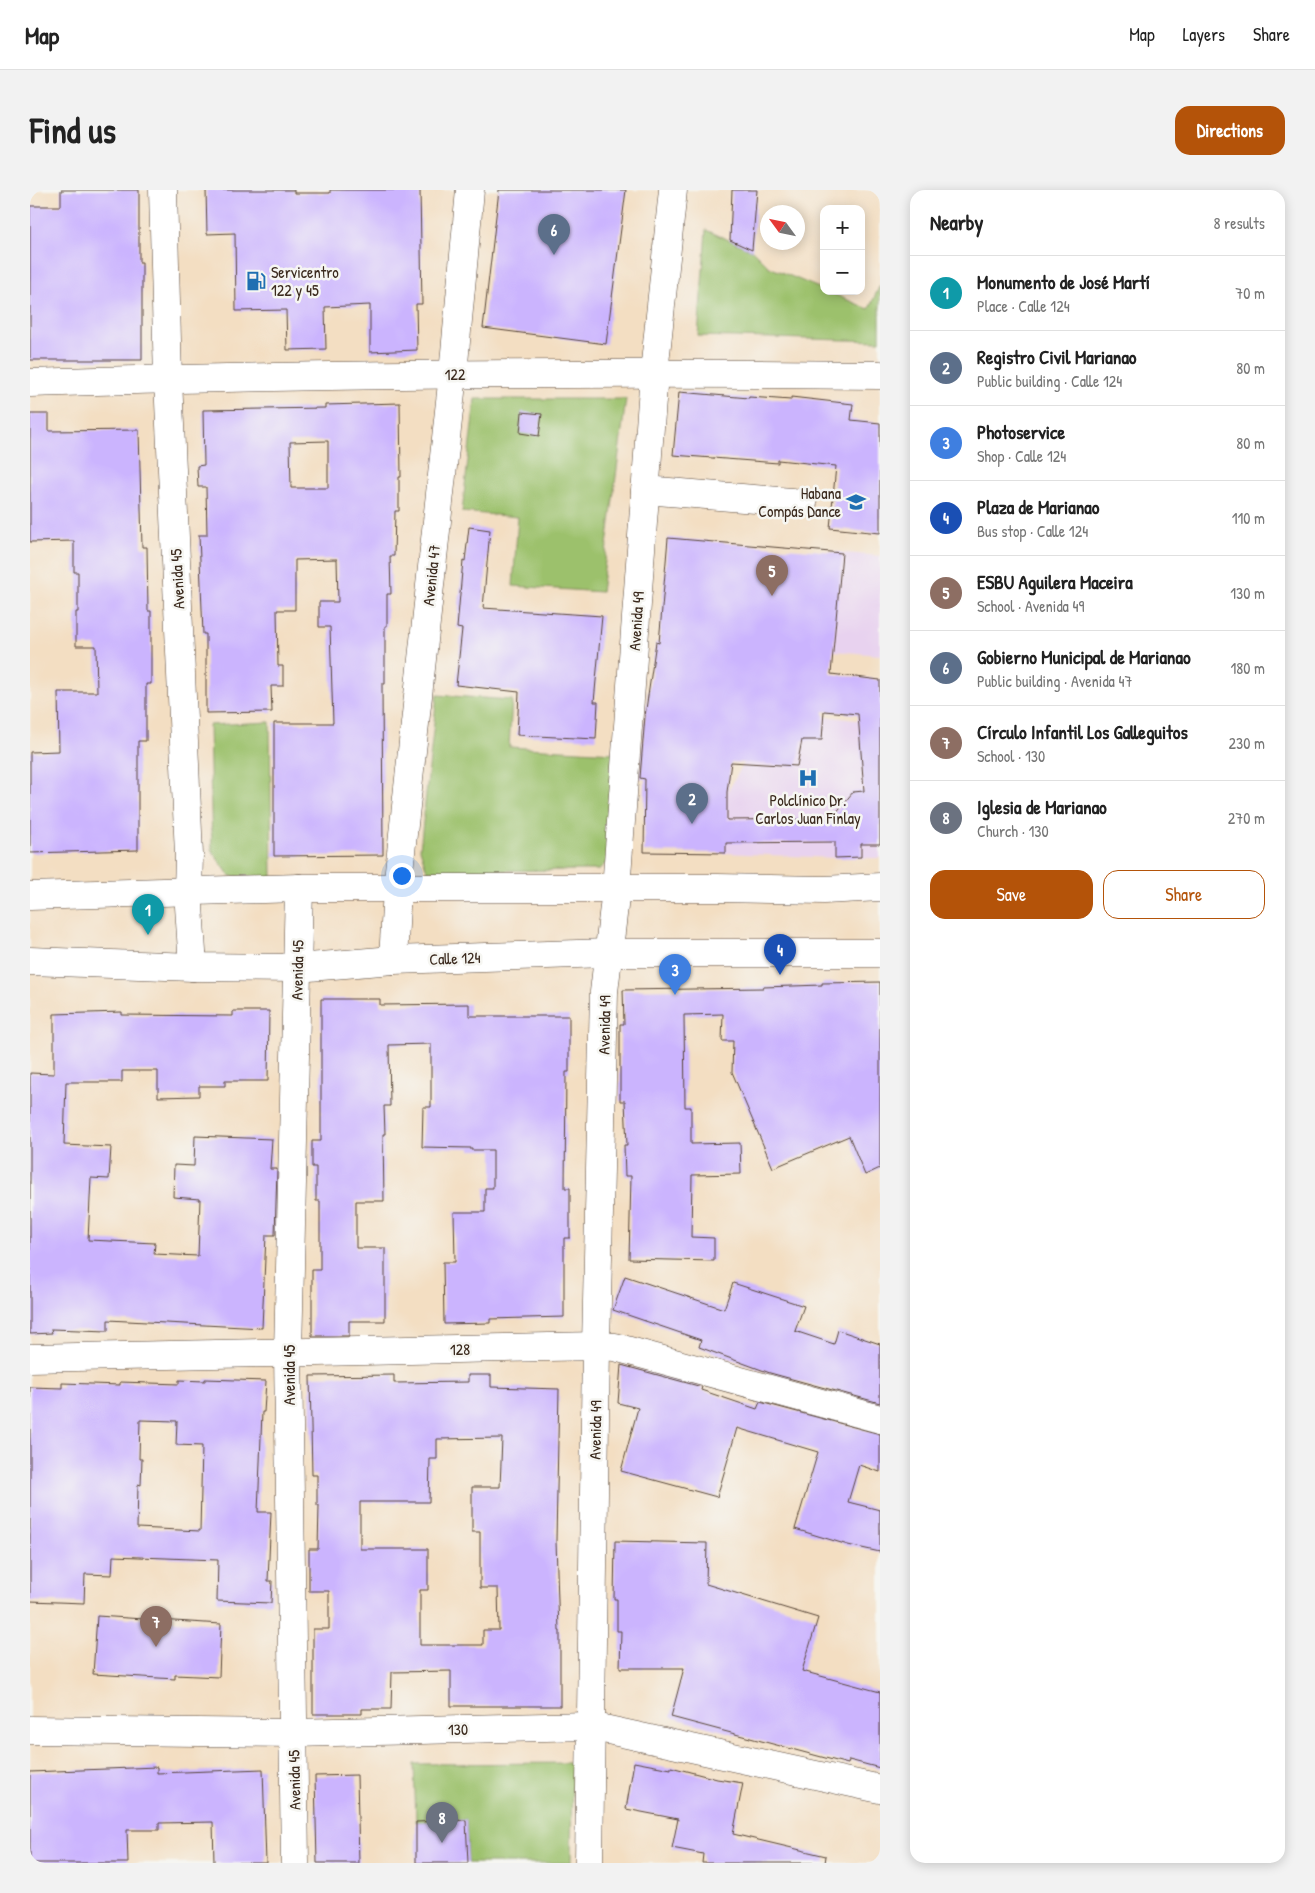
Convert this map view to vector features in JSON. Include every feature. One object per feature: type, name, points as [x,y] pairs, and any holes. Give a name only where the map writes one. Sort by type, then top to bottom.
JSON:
[{"type":"street","name":"Avenida 45","points":[[163,190],[168,379],[188,845],[188,891],[193,968]]},
{"type":"street","name":"Avenida 47","points":[[393,960],[397,889],[453,374],[470,190]]},
{"type":"street","name":"Avenida 49","points":[[589,1863],[596,1346],[604,992],[607,953],[616,889],[654,373],[673,190]]},
{"type":"street","name":"122","points":[[30,383],[453,374],[880,375]]},
{"type":"street","points":[[646,490],[803,503]]},
{"type":"street","points":[[30,896],[299,888],[718,888],[824,890],[880,886]]},
{"type":"street","name":"Avenida 45","points":[[295,1863],[288,1352],[299,888]]},
{"type":"street","name":"Calle 124","points":[[30,962],[193,968],[297,968],[393,960],[607,953],[880,952]]},
{"type":"street","name":"128","points":[[30,1358],[615,1347],[880,1419]]},
{"type":"street","name":"130","points":[[30,1730],[293,1733],[590,1726],[880,1790]]},
{"type":"shaded area","points":[[668,538],[880,556],[880,655],[660,636]]},
{"type":"shaded area","name":"Polclínico Dr. Carlos Juan Finlay","points":[[749,709],[880,723],[880,858],[726,853],[727,793],[744,763]]},
{"type":"green space","points":[[706,230],[752,250],[769,267],[820,288],[820,295],[836,295],[869,309],[880,285],[880,341],[698,336]]},
{"type":"green space","points":[[475,399],[626,399],[601,592],[513,586],[518,517],[462,512]]},
{"type":"green space","points":[[437,695],[512,700],[509,747],[614,753],[610,859],[599,870],[427,871],[420,849]]},
{"type":"green space","points":[[270,722],[272,878],[230,876],[212,851],[209,725]]},
{"type":"green space","points":[[572,1763],[571,1863],[468,1863],[466,1820],[416,1822],[414,1764]]},
{"type":"building","points":[[61,190],[139,190],[139,262],[142,262],[142,360],[30,360],[30,206],[61,206]]},
{"type":"building","points":[[206,190],[294,190],[294,193],[330,193],[330,190],[420,190],[422,304],[416,304],[417,350],[370,352],[370,305],[325,307],[326,349],[287,350],[286,310],[236,311],[235,233],[207,234]]},
{"type":"building","points":[[499,190],[626,190],[606,344],[483,328]]},
{"type":"building","points":[[732,190],[757,190],[752,250],[730,240]]},
{"type":"building","points":[[679,392],[791,400],[791,397],[853,404],[851,420],[880,423],[880,533],[830,528],[836,466],[778,460],[778,463],[673,455]]},
{"type":"building","points":[[400,403],[401,477],[399,477],[399,511],[395,511],[394,556],[390,556],[391,594],[387,594],[385,684],[382,684],[383,855],[274,856],[274,723],[333,723],[330,627],[319,627],[319,602],[338,602],[337,559],[295,560],[295,610],[277,610],[278,666],[283,666],[283,686],[271,686],[272,712],[206,713],[206,634],[203,634],[199,535],[207,535],[206,487],[198,487],[197,466],[204,465],[203,410],[325,408],[325,405]],"holes":[[[328,441],[328,488],[291,488],[290,442]]]},
{"type":"building","points":[[522,412],[542,414],[539,436],[520,433]]},
{"type":"building","points":[[30,414],[49,414],[49,431],[139,430],[142,547],[147,547],[148,611],[151,611],[151,684],[146,684],[146,741],[138,741],[138,850],[30,853],[30,752],[59,751],[58,692],[97,692],[96,646],[76,646],[78,572],[74,572],[74,541],[30,542]]},
{"type":"building","points":[[469,527],[490,530],[483,608],[602,616],[594,702],[598,702],[596,739],[517,735],[519,692],[456,685],[462,629],[457,628],[463,560],[465,561]]},
{"type":"building","points":[[668,538],[842,553],[831,674],[880,680],[880,844],[861,844],[861,857],[835,858],[835,842],[726,843],[726,853],[644,852],[645,779],[640,778],[645,716],[656,642],[659,643]],"holes":[[[824,711],[858,714],[864,791],[853,792],[831,819],[727,820],[727,792],[731,762],[797,766],[802,740],[822,740]]]},
{"type":"building","points":[[880,982],[880,1168],[865,1175],[849,1136],[773,1168],[732,1072],[733,1041],[722,1041],[723,1014],[684,1015],[685,1107],[691,1107],[691,1144],[740,1143],[741,1174],[692,1175],[691,1237],[714,1238],[714,1261],[629,1259],[631,1176],[625,1176],[624,1145],[627,1145],[625,1101],[620,1101],[620,1024],[624,1024],[623,990],[763,988],[822,985],[822,983]]},
{"type":"building","points":[[321,999],[380,999],[380,1005],[469,1004],[469,1016],[569,1016],[569,1072],[566,1072],[565,1188],[570,1188],[570,1238],[564,1238],[564,1317],[490,1319],[490,1323],[444,1324],[443,1262],[455,1262],[454,1212],[485,1212],[485,1188],[493,1188],[493,1150],[422,1147],[423,1107],[431,1107],[431,1044],[389,1045],[390,1106],[384,1106],[385,1134],[383,1134],[384,1201],[356,1201],[356,1248],[385,1248],[385,1321],[349,1321],[349,1336],[312,1336],[312,1270],[320,1270],[320,1201],[316,1201],[316,1167],[312,1167],[312,1141],[321,1141]]},
{"type":"building","points":[[233,1011],[269,1011],[268,1081],[225,1081],[225,1086],[199,1086],[199,1096],[158,1097],[158,1071],[122,1071],[122,1082],[66,1082],[64,1145],[111,1147],[109,1179],[91,1178],[88,1240],[155,1243],[154,1254],[198,1256],[200,1199],[173,1197],[174,1165],[194,1166],[195,1136],[272,1139],[270,1169],[277,1169],[275,1235],[266,1235],[262,1328],[108,1320],[108,1331],[51,1329],[52,1333],[30,1334],[30,1073],[54,1074],[54,1014],[122,1012],[122,1015],[233,1016]]},
{"type":"building","points":[[625,1276],[724,1309],[733,1283],[804,1306],[795,1331],[834,1344],[838,1330],[880,1344],[880,1403],[770,1373],[699,1347],[701,1340],[613,1310]]},
{"type":"building","points":[[621,1365],[702,1387],[701,1390],[757,1409],[760,1402],[880,1434],[880,1472],[859,1465],[848,1502],[880,1510],[880,1552],[848,1545],[795,1529],[818,1452],[737,1428],[717,1497],[621,1471],[638,1408],[618,1403]]},
{"type":"building","points":[[394,1375],[394,1383],[468,1382],[468,1375],[491,1375],[491,1387],[559,1389],[556,1541],[560,1631],[560,1706],[451,1706],[451,1671],[392,1672],[391,1709],[362,1709],[362,1714],[313,1714],[313,1629],[329,1629],[329,1591],[309,1591],[309,1549],[318,1549],[319,1505],[317,1505],[317,1475],[312,1475],[310,1376]],"holes":[[[502,1438],[500,1487],[472,1487],[472,1532],[480,1532],[480,1588],[498,1588],[499,1630],[483,1630],[483,1645],[420,1645],[420,1590],[428,1590],[428,1549],[360,1549],[360,1502],[429,1502],[430,1459],[437,1459],[437,1439]]]},
{"type":"building","points":[[205,1379],[266,1381],[264,1412],[262,1412],[258,1512],[271,1512],[268,1581],[272,1581],[271,1603],[217,1601],[218,1560],[113,1556],[112,1575],[85,1574],[84,1603],[30,1601],[30,1387],[62,1388],[62,1383],[120,1385],[120,1382],[179,1384],[179,1380],[205,1381]],"holes":[[[140,1420],[177,1421],[176,1445],[202,1446],[200,1531],[137,1528],[138,1484],[141,1485],[142,1459],[139,1459]]]},
{"type":"building","points":[[615,1541],[707,1543],[706,1584],[818,1618],[802,1671],[880,1692],[880,1768],[849,1760],[848,1764],[671,1717],[684,1668],[620,1668],[621,1631],[617,1631],[617,1599],[614,1599]]},
{"type":"building","points":[[97,1616],[221,1624],[219,1677],[175,1675],[175,1679],[93,1674]]},
{"type":"building","points":[[634,1762],[671,1769],[671,1767],[717,1779],[743,1783],[733,1834],[826,1856],[825,1863],[702,1863],[703,1854],[672,1848],[678,1819],[626,1809]]},
{"type":"building","points":[[157,1767],[157,1773],[263,1769],[266,1863],[214,1863],[213,1822],[159,1823],[159,1830],[127,1830],[128,1863],[30,1863],[30,1772]]},
{"type":"building","points":[[357,1775],[359,1863],[317,1863],[315,1776]]},
{"type":"building","points":[[466,1820],[468,1863],[416,1863],[416,1822]]},
{"type":"place","name":"Gobierno Municipal de Marianao","points":[[554,255]]},
{"type":"place","name":"Servicentro 122 y 45","points":[[256,281]]},
{"type":"place","name":"Habana Compás Dance","points":[[856,502]]},
{"type":"place","name":"ESBU Aguilera Maceira","points":[[772,596]]},
{"type":"place","name":"Polclínico Dr. Carlos Juan Finlay","points":[[808,778]]},
{"type":"place","name":"Registro Civil Marianao","points":[[692,824]]},
{"type":"place","name":"Monumento de José Martí","points":[[148,935]]},
{"type":"place","name":"Plaza de Marianao","points":[[780,975]]},
{"type":"place","name":"Photoservice","points":[[675,995]]},
{"type":"place","name":"Círculo Infantil Los Galleguitos","points":[[156,1647]]},
{"type":"place","name":"Iglesia de Marianao","points":[[442,1843]]}]
